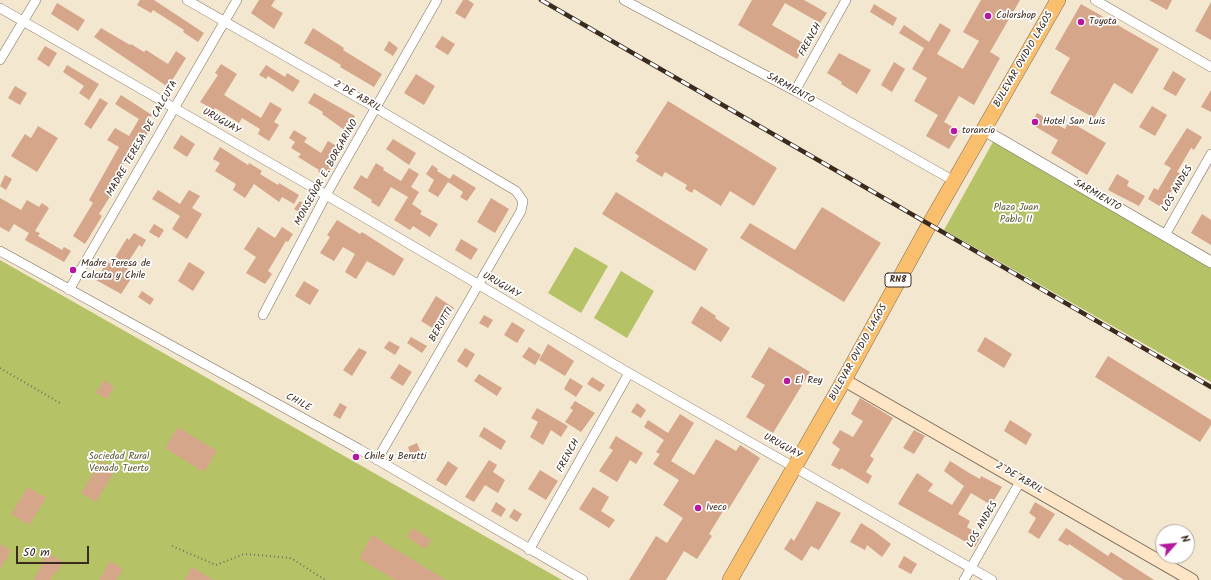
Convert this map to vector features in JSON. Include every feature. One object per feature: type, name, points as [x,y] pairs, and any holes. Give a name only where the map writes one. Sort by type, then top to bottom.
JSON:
[{"type":"highway","name":"BULEVAR OVIDIO LAGOS","points":[[730,580],[844,380],[954,181],[1058,0]]},
{"type":"main road","name":"2 DE ABRIL","points":[[844,380],[1021,480],[1192,580]]},
{"type":"street","points":[[0,60],[36,0]]},
{"type":"street","name":"2 DE ABRIL","points":[[187,0],[376,108],[516,191],[523,201]]},
{"type":"street","name":"MADRE TERESA DE CALCUTA","points":[[69,290],[173,107],[237,0]]},
{"type":"street","name":"MONSEÑOR E. BORGARINO","points":[[263,315],[326,195],[437,0]]},
{"type":"street","name":"SARMIENTO","points":[[624,0],[641,4],[954,181]]},
{"type":"street","name":"FRENCH","points":[[794,91],[846,0]]},
{"type":"street","points":[[1095,0],[1211,67]]},
{"type":"street","name":"URUGUAY","points":[[0,8],[326,195],[478,286],[992,580]]},
{"type":"street","name":"SARMIENTO","points":[[984,130],[1211,262]]},
{"type":"street","name":"LOS ANDES","points":[[1165,236],[1211,154]]},
{"type":"street","name":"BERUTTI","points":[[377,460],[521,211],[523,201]]},
{"type":"street","name":"CHILE","points":[[0,251],[377,460],[529,550],[567,576],[583,580]]},
{"type":"street","name":"FRENCH","points":[[529,550],[629,373]]},
{"type":"street","name":"LOS ANDES","points":[[964,580],[1021,480]]},
{"type":"path","points":[[0,368],[60,403]]},
{"type":"path","points":[[172,546],[216,565],[244,554],[291,558],[325,580]]},
{"type":"green space","name":"Plaza Juan Pablo II","points":[[993,142],[1211,268],[1211,382],[944,230]]},
{"type":"green space","points":[[575,247],[608,266],[581,313],[548,293]]},
{"type":"green space","name":"Sociedad Rural Venado Tuerto","points":[[0,260],[562,580],[0,580]]},
{"type":"green space","points":[[621,271],[654,291],[627,338],[594,318]]},
{"type":"building","points":[[140,0],[154,0],[204,33],[198,42],[183,32],[184,30],[153,10],[151,13],[137,5]]},
{"type":"building","points":[[259,0],[275,0],[271,6],[283,13],[274,29],[251,13]]},
{"type":"building","points":[[463,0],[468,0],[474,4],[465,19],[455,13]]},
{"type":"building","points":[[752,0],[804,0],[827,13],[820,23],[785,3],[772,25],[805,44],[797,59],[738,25]]},
{"type":"building","points":[[981,0],[1020,0],[990,52],[1000,58],[974,105],[959,96],[944,122],[960,131],[949,149],[926,136],[938,115],[914,101],[927,78],[912,69],[924,48],[899,33],[904,25],[929,42],[940,23],[951,30],[937,54],[963,69],[979,41],[963,32]]},
{"type":"building","points":[[1149,0],[1172,0],[1167,10]]},
{"type":"building","points":[[1211,2],[1211,40],[1195,31]]},
{"type":"building","points":[[57,3],[85,20],[78,31],[51,14]]},
{"type":"building","points":[[874,4],[897,18],[893,26],[870,12]]},
{"type":"building","points":[[1081,4],[1159,49],[1132,94],[1114,83],[1094,118],[1050,93],[1070,58],[1055,49]]},
{"type":"building","points":[[101,28],[144,52],[146,50],[168,64],[176,51],[186,58],[168,87],[94,37]]},
{"type":"building","points":[[313,28],[344,48],[343,50],[382,74],[374,87],[304,43]]},
{"type":"building","points":[[442,36],[455,44],[448,55],[435,47]]},
{"type":"building","points":[[389,41],[398,48],[393,56],[384,50]]},
{"type":"building","points":[[45,46],[57,53],[49,67],[37,59]]},
{"type":"building","points":[[839,53],[871,70],[857,94],[841,84],[842,82],[827,73]]},
{"type":"building","points":[[894,62],[905,69],[892,92],[881,85]]},
{"type":"building","points":[[221,64],[237,74],[224,95],[261,118],[270,102],[282,109],[274,122],[279,125],[269,141],[258,134],[260,129],[242,118],[239,123],[215,108],[214,110],[200,102],[218,75],[215,73]]},
{"type":"building","points":[[67,65],[99,84],[89,100],[79,93],[84,86],[63,72]]},
{"type":"building","points":[[266,65],[285,77],[287,73],[300,81],[293,92],[268,76],[266,79],[259,75]]},
{"type":"building","points":[[1173,71],[1186,79],[1176,96],[1163,89]]},
{"type":"building","points":[[416,74],[435,86],[424,105],[404,93]]},
{"type":"building","points":[[15,86],[27,93],[20,105],[8,98]]},
{"type":"building","points":[[1211,90],[1211,112],[1201,107]]},
{"type":"building","points":[[314,93],[355,116],[350,124],[354,127],[350,134],[322,114],[323,112],[308,103]]},
{"type":"building","points":[[121,95],[152,115],[144,129],[148,132],[135,157],[130,154],[109,189],[113,192],[99,214],[102,216],[85,244],[73,236],[93,203],[89,200],[119,147],[107,140],[115,128],[129,136],[139,119],[115,104]]},
{"type":"building","points":[[100,98],[108,103],[91,129],[84,124]]},
{"type":"building","points":[[668,101],[777,168],[754,206],[730,191],[721,206],[694,189],[692,193],[685,189],[687,185],[665,172],[662,177],[636,161],[639,156],[635,153]]},
{"type":"building","points":[[1152,106],[1167,115],[1155,136],[1139,127]]},
{"type":"building","points":[[1037,113],[1065,129],[1069,121],[1106,143],[1087,175],[1051,153],[1058,140],[1031,124]]},
{"type":"building","points":[[38,126],[58,138],[37,172],[11,156],[25,134],[31,138]]},
{"type":"building","points":[[1187,128],[1202,137],[1194,150],[1191,148],[1177,172],[1182,175],[1161,207],[1148,199],[1154,188],[1158,190],[1171,168],[1164,164]]},
{"type":"building","points":[[294,130],[307,138],[304,142],[321,153],[328,141],[340,148],[333,159],[336,161],[326,177],[318,172],[319,170],[298,157],[301,154],[291,148],[295,142],[289,138]]},
{"type":"building","points":[[181,135],[195,144],[187,157],[173,148]]},
{"type":"building","points":[[393,139],[416,153],[409,165],[386,149]]},
{"type":"building","points":[[220,147],[248,165],[249,163],[262,171],[260,174],[278,185],[279,183],[299,195],[294,204],[282,197],[279,202],[254,184],[245,198],[233,190],[236,184],[215,171],[220,163],[213,159]]},
{"type":"building","points":[[376,163],[384,168],[383,170],[401,181],[409,168],[419,174],[411,187],[419,192],[412,204],[422,211],[420,214],[438,224],[430,237],[413,226],[410,230],[394,220],[408,197],[391,187],[379,207],[371,202],[372,200],[353,188],[361,175],[367,179]]},
{"type":"building","points":[[432,165],[438,169],[437,171],[450,179],[438,197],[428,191],[434,180],[426,174]]},
{"type":"building","points":[[453,174],[476,188],[467,201],[460,197],[463,192],[448,182]]},
{"type":"building","points":[[1117,174],[1129,181],[1127,186],[1145,196],[1139,206],[1108,190]]},
{"type":"building","points":[[5,175],[12,179],[6,190],[0,186]]},
{"type":"building","points":[[158,190],[180,204],[189,190],[200,196],[192,208],[202,214],[187,239],[172,229],[180,216],[152,199]]},
{"type":"building","points":[[616,192],[708,249],[695,271],[602,214]]},
{"type":"building","points":[[0,198],[21,210],[27,200],[39,207],[42,203],[49,208],[35,231],[40,233],[38,236],[62,250],[64,247],[71,251],[64,262],[25,240],[29,233],[14,224],[9,232],[0,227]]},
{"type":"building","points":[[491,198],[509,209],[495,233],[477,222]]},
{"type":"building","points":[[300,201],[310,208],[305,216],[294,209]]},
{"type":"building","points":[[822,207],[881,243],[844,302],[740,238],[750,223],[795,250]]},
{"type":"building","points":[[1202,214],[1211,220],[1211,245],[1191,233]]},
{"type":"building","points":[[337,220],[360,234],[362,232],[404,259],[394,276],[367,261],[356,279],[345,272],[355,254],[343,247],[334,261],[320,253],[330,237],[327,235]]},
{"type":"building","points":[[154,224],[164,230],[159,238],[149,232]]},
{"type":"building","points":[[258,227],[275,238],[282,227],[293,234],[288,242],[286,241],[268,271],[272,274],[265,284],[246,273],[256,257],[244,249]]},
{"type":"building","points":[[134,233],[146,240],[142,247],[139,245],[125,267],[135,273],[121,294],[96,280],[107,262],[111,264],[127,238],[129,240]]},
{"type":"building","points":[[461,239],[478,249],[471,260],[455,250]]},
{"type":"building","points":[[189,262],[205,272],[193,291],[178,281]]},
{"type":"building","points":[[304,281],[319,290],[310,305],[295,296]]},
{"type":"building","points":[[142,291],[154,299],[150,305],[138,297]]},
{"type":"building","points":[[436,296],[454,308],[439,332],[421,321]]},
{"type":"building","points":[[701,306],[730,328],[721,342],[691,323]]},
{"type":"building","points":[[484,315],[493,320],[488,328],[479,323]]},
{"type":"building","points":[[512,322],[525,330],[517,343],[504,335]]},
{"type":"building","points":[[411,337],[427,346],[422,353],[407,343]]},
{"type":"building","points":[[985,337],[1012,354],[1004,368],[977,351]]},
{"type":"building","points":[[389,341],[400,347],[395,355],[384,348]]},
{"type":"building","points":[[548,344],[574,361],[565,376],[539,360]]},
{"type":"building","points":[[529,347],[541,355],[535,365],[522,357]]},
{"type":"building","points":[[769,347],[810,372],[773,433],[746,417],[765,385],[751,377]]},
{"type":"building","points":[[359,348],[367,352],[352,376],[343,370]]},
{"type":"building","points":[[465,348],[475,354],[467,368],[457,361]]},
{"type":"building","points":[[1108,356],[1211,420],[1211,425],[1200,442],[1095,377]]},
{"type":"building","points":[[399,364],[412,372],[403,386],[390,378]]},
{"type":"building","points":[[479,374],[502,388],[497,396],[474,381]]},
{"type":"building","points":[[592,377],[605,385],[600,392],[587,384]]},
{"type":"building","points":[[570,378],[583,386],[576,397],[564,389]]},
{"type":"building","points":[[104,380],[114,387],[107,399],[96,393]]},
{"type":"building","points":[[860,398],[893,418],[870,456],[874,459],[866,472],[872,476],[868,484],[841,468],[840,470],[831,465],[840,449],[832,443],[840,430],[853,437],[863,421],[851,414]]},
{"type":"building","points":[[575,401],[595,413],[581,432],[565,422],[573,410],[570,408]]},
{"type":"building","points":[[340,403],[347,407],[340,419],[333,415]]},
{"type":"building","points":[[637,403],[646,410],[641,418],[631,412]]},
{"type":"building","points":[[537,408],[568,426],[561,437],[551,430],[543,445],[530,437],[538,422],[531,418]]},
{"type":"building","points":[[680,414],[694,423],[671,461],[694,475],[716,439],[736,451],[740,445],[760,458],[728,510],[725,508],[709,534],[712,536],[697,559],[684,551],[666,580],[629,580],[656,536],[667,543],[683,518],[663,505],[679,480],[653,464],[660,454],[656,452],[664,440],[644,427],[648,420],[668,433]]},
{"type":"building","points":[[1010,420],[1032,434],[1026,445],[1004,431]]},
{"type":"building","points":[[178,427],[217,451],[204,472],[165,448]]},
{"type":"building","points":[[484,427],[506,441],[501,450],[479,436]]},
{"type":"building","points":[[914,430],[925,436],[914,454],[903,448]]},
{"type":"building","points":[[616,436],[643,453],[636,464],[630,460],[617,482],[599,471],[613,450],[609,448]]},
{"type":"building","points":[[417,443],[423,458],[413,462],[408,447]]},
{"type":"building","points":[[489,460],[497,465],[493,472],[505,480],[498,493],[485,485],[474,502],[465,497]]},
{"type":"building","points":[[101,461],[115,470],[96,502],[81,493]]},
{"type":"building","points":[[448,461],[458,468],[446,486],[436,480]]},
{"type":"building","points":[[950,461],[980,479],[981,476],[1002,487],[991,505],[971,493],[958,514],[970,521],[967,527],[981,536],[975,547],[898,504],[917,473],[933,484],[928,491],[952,505],[964,486],[944,471]]},
{"type":"building","points":[[540,470],[558,481],[546,500],[528,489]]},
{"type":"building","points":[[28,487],[46,498],[29,525],[11,514]]},
{"type":"building","points":[[593,487],[609,497],[601,511],[615,520],[609,528],[579,509]]},
{"type":"building","points":[[817,501],[841,513],[819,550],[811,546],[802,561],[784,549],[791,538],[794,541]]},
{"type":"building","points":[[496,502],[506,509],[501,517],[491,511]]},
{"type":"building","points":[[1035,502],[1055,514],[1039,539],[1028,532],[1036,518],[1029,513]]},
{"type":"building","points":[[514,509],[522,514],[517,522],[509,517]]},
{"type":"building","points":[[861,523],[891,544],[882,557],[867,545],[865,550],[850,542]]},
{"type":"building","points":[[413,528],[431,540],[426,549],[407,537]]},
{"type":"building","points":[[1066,528],[1108,556],[1111,552],[1154,580],[1124,580],[1069,544],[1068,546],[1058,540]]},
{"type":"building","points":[[372,535],[446,580],[395,580],[359,558]]},
{"type":"building","points":[[0,544],[11,551],[0,569]]},
{"type":"building","points":[[47,552],[63,562],[56,574],[54,573],[50,580],[33,580],[42,565],[40,564]]},
{"type":"building","points":[[904,556],[917,564],[911,574],[898,567]]},
{"type":"building","points":[[110,561],[123,569],[116,580],[99,580]]},
{"type":"building","points":[[192,567],[213,580],[184,580]]},
{"type":"railway","points":[[541,0],[1211,387]]},
{"type":"place","name":"Colorshop","points":[[988,16]]},
{"type":"place","name":"Toyota","points":[[1081,22]]},
{"type":"place","name":"Hotel San Luis","points":[[1035,122]]},
{"type":"place","name":"torancio","points":[[954,131]]},
{"type":"place","name":"Madre Teresa de Calcuta y Chile","points":[[73,270]]},
{"type":"place","name":"El Rey","points":[[787,381]]},
{"type":"place","name":"Chile y Berutti","points":[[356,457]]},
{"type":"place","name":"Iveco","points":[[698,508]]}]
